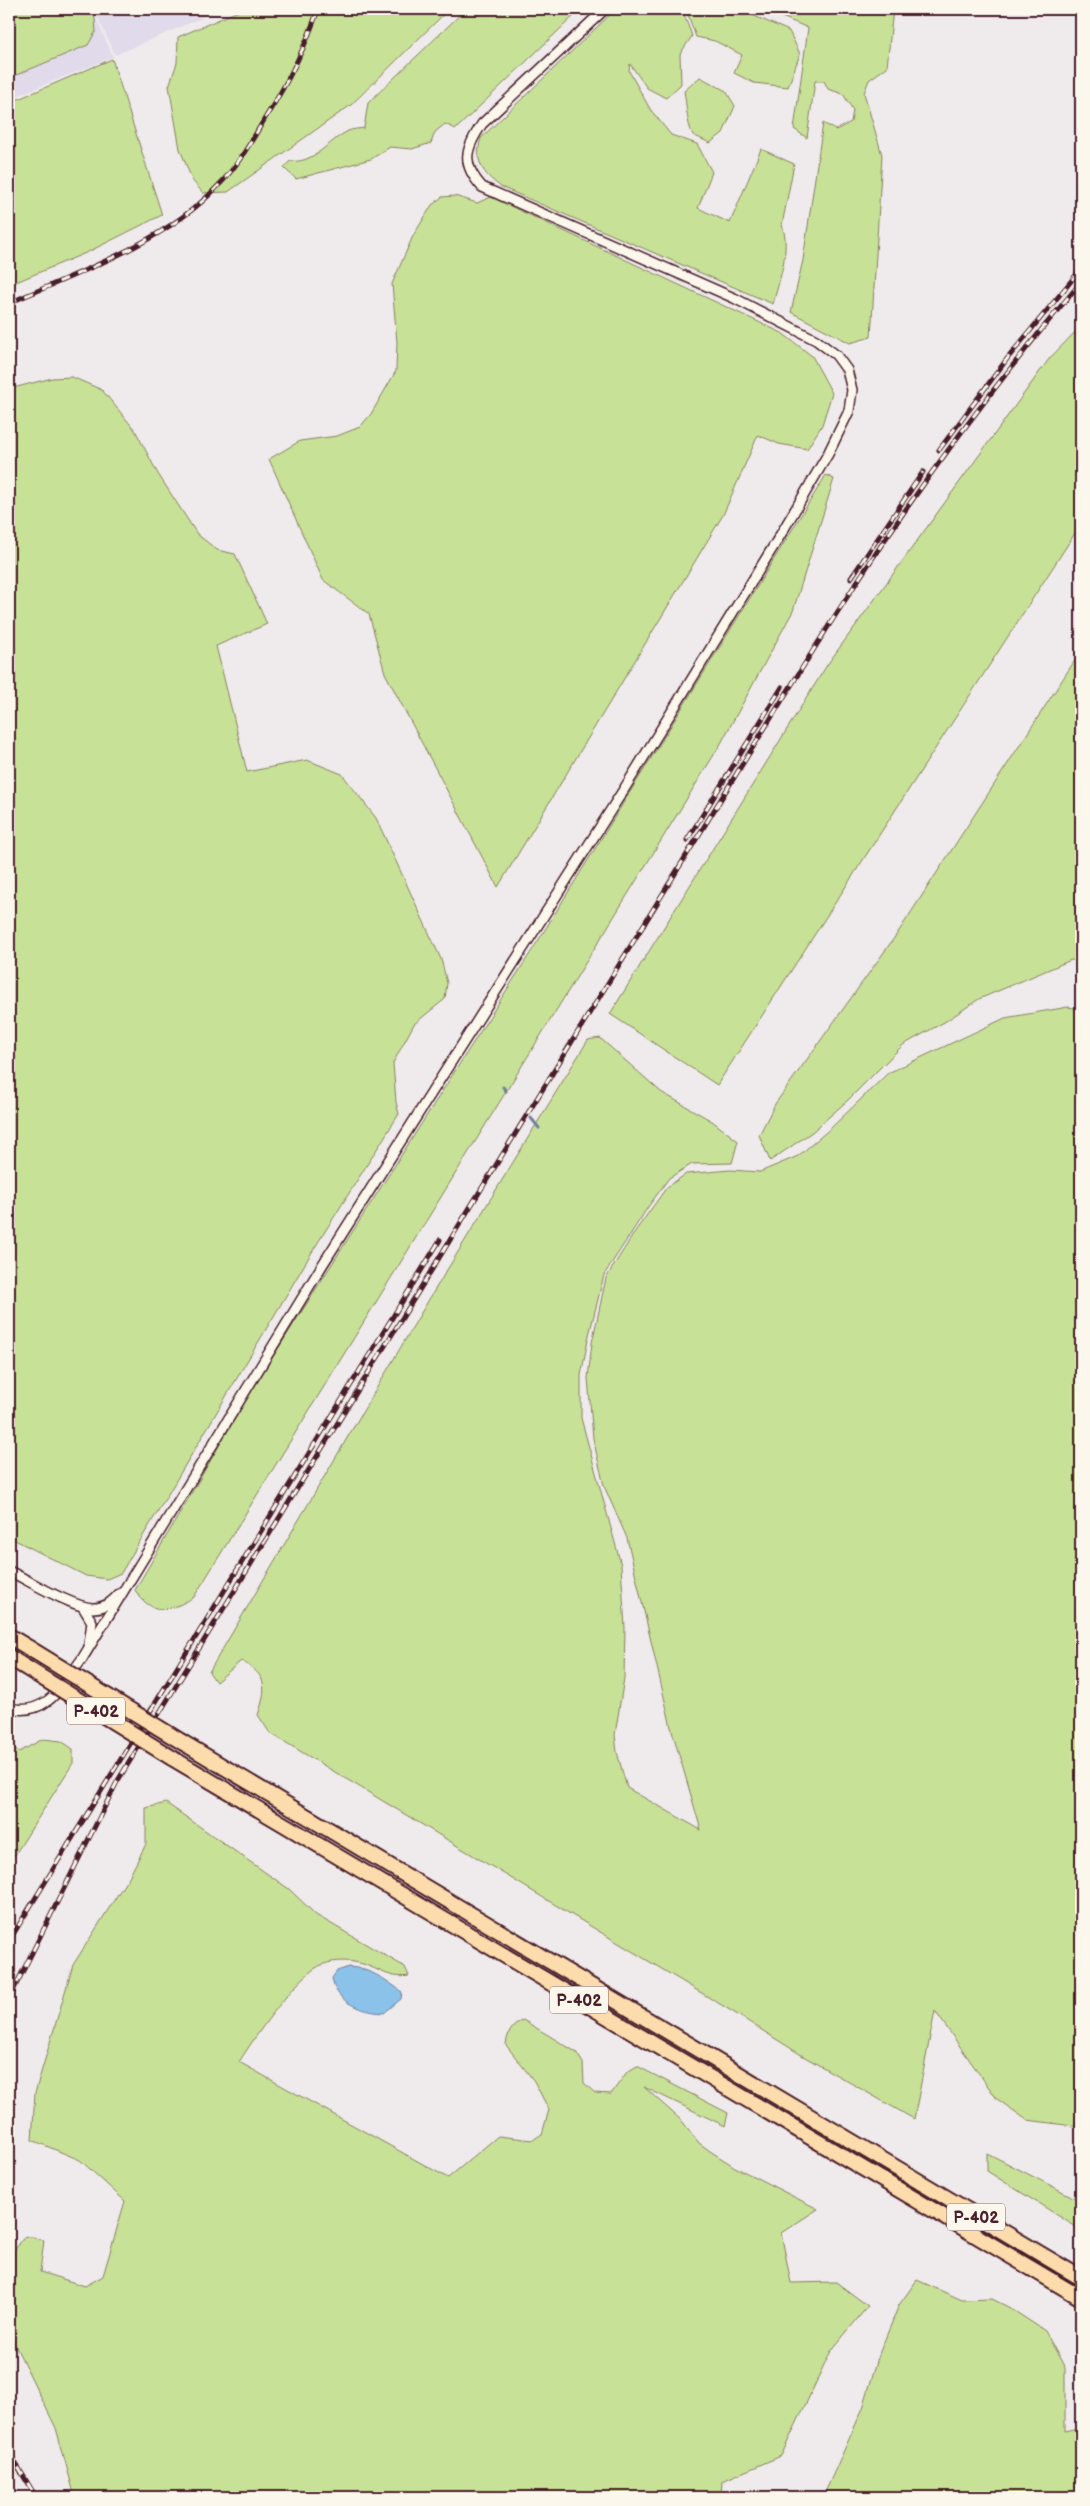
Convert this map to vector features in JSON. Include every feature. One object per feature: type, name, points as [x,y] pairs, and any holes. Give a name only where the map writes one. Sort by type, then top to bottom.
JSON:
[{"type":"main road","name":"Р-402","points":[[9,1636],[182,1742],[1081,2278]]},
{"type":"main road","name":"Р-402","points":[[14,1661],[172,1758],[1081,2298]]},
{"type":"street","points":[[9,1708],[29,1710],[46,1703],[56,1694],[82,1659],[323,1264],[626,786],[773,548],[828,454],[849,411],[852,390],[850,379],[842,361],[828,347],[734,298],[482,187],[470,174],[467,154],[474,136],[482,124],[605,9]]},
{"type":"street","points":[[9,1571],[83,1607],[94,1608],[110,1603],[143,1561]]},
{"type":"street","points":[[82,1659],[90,1642],[92,1628],[89,1615],[83,1607]]},
{"type":"shaded area","points":[[9,9],[92,9],[113,57],[9,99]]},
{"type":"shaded area","points":[[94,9],[222,9],[115,55]]},
{"type":"green space","points":[[9,9],[94,9],[96,31],[88,45],[9,78]]},
{"type":"green space","points":[[243,9],[449,9],[351,105],[228,192],[203,193],[192,180],[180,149],[169,86],[177,63],[178,37]]},
{"type":"green space","points":[[466,9],[581,9],[456,129],[445,124],[435,132],[431,143],[412,149],[390,147],[371,159],[296,179],[284,168],[290,161],[299,161],[314,155],[348,131],[364,128],[368,103]]},
{"type":"green space","points":[[616,9],[682,9],[692,36],[680,54],[681,84],[666,98],[647,88],[630,64],[629,71],[650,109],[671,135],[697,144],[712,172],[698,208],[730,223],[761,149],[794,164],[782,225],[785,254],[773,304],[501,187],[489,177],[481,166],[478,153],[481,138]]},
{"type":"green space","points":[[686,9],[738,9],[789,31],[800,54],[788,87],[754,83],[734,73],[742,55],[715,41],[696,37]]},
{"type":"green space","points":[[763,9],[893,9],[887,67],[869,80],[864,93],[882,155],[871,337],[850,343],[791,312],[803,260],[823,123],[836,130],[851,122],[853,110],[843,94],[828,89],[824,81],[815,81],[807,138],[794,129],[808,28]]},
{"type":"green space","points":[[112,59],[162,215],[88,252],[9,285],[9,103]]},
{"type":"green space","points":[[700,77],[726,91],[735,106],[723,133],[710,143],[693,135],[687,113],[684,91]]},
{"type":"green space","points":[[455,196],[477,203],[491,197],[782,333],[812,356],[832,393],[822,425],[807,449],[779,444],[758,435],[723,515],[498,887],[385,673],[369,614],[323,580],[269,459],[300,441],[337,436],[360,427],[371,414],[396,371],[397,342],[392,284],[413,236],[432,205],[442,197]]},
{"type":"green space","points":[[1081,326],[1081,524],[717,1085],[610,1014],[827,665],[1049,359]]},
{"type":"green space","points":[[72,377],[102,390],[135,430],[158,474],[197,534],[217,550],[235,554],[267,624],[216,646],[247,772],[307,760],[342,774],[376,818],[441,959],[447,983],[445,999],[414,1024],[393,1063],[396,1102],[399,1114],[312,1252],[121,1573],[107,1579],[86,1576],[9,1537],[9,389],[52,378]]},
{"type":"green space","points":[[826,475],[834,479],[793,611],[720,745],[194,1597],[170,1608],[155,1608],[148,1604],[141,1599],[135,1590],[251,1391],[538,941]]},
{"type":"green space","points":[[1081,651],[1081,962],[1071,960],[979,999],[946,1021],[903,1045],[848,1100],[812,1132],[770,1161],[759,1135],[775,1104],[897,934]]},
{"type":"green space","points":[[1068,1007],[1081,1009],[1081,2127],[1027,2120],[997,2099],[935,2011],[914,2119],[803,2056],[270,1733],[258,1715],[263,1697],[263,1683],[261,1677],[250,1666],[241,1661],[216,1682],[209,1672],[431,1296],[588,1040],[600,1038],[661,1092],[712,1121],[738,1141],[732,1163],[692,1164],[669,1178],[648,1207],[604,1275],[581,1375],[581,1418],[621,1565],[625,1628],[624,1678],[615,1735],[617,1752],[627,1788],[701,1830],[671,1727],[627,1538],[604,1486],[593,1438],[588,1378],[592,1343],[606,1278],[636,1230],[667,1187],[686,1174],[730,1170],[760,1172],[798,1156],[831,1128],[888,1073],[1005,1018]]},
{"type":"green space","points":[[43,1739],[61,1741],[73,1749],[73,1763],[9,1864],[9,1747],[19,1752]]},
{"type":"green space","points":[[166,1803],[289,1889],[316,1915],[405,1967],[409,1976],[394,1976],[349,1961],[339,1961],[319,1966],[304,1978],[283,2000],[239,2062],[448,2178],[498,2136],[533,2140],[542,2134],[549,2110],[534,2081],[506,2045],[511,2030],[523,2020],[576,2052],[583,2063],[584,2083],[595,2093],[611,2094],[627,2072],[637,2066],[728,2113],[725,2126],[644,2087],[682,2121],[699,2143],[710,2151],[735,2167],[818,2209],[781,2233],[791,2283],[836,2282],[868,2306],[831,2351],[781,2456],[722,2481],[721,2497],[75,2497],[56,2428],[12,2339],[14,2251],[25,2236],[44,2240],[40,2272],[85,2286],[103,2276],[125,2201],[80,2160],[32,2140],[35,2093],[73,1965],[130,1875],[146,1844],[146,1808]]},
{"type":"green space","points":[[987,2153],[1081,2201],[1081,2230],[987,2171]]},
{"type":"green space","points":[[917,2280],[962,2300],[992,2299],[1010,2308],[1045,2331],[1065,2368],[1065,2431],[1081,2427],[1081,2497],[823,2497],[863,2408],[879,2354],[899,2305]]},
{"type":"water","points":[[349,1967],[371,1972],[384,1979],[402,1992],[401,1999],[384,2013],[367,2011],[344,2000],[334,1987],[332,1978],[337,1971]]},
{"type":"waterway","points":[[503,1087],[506,1091]]},
{"type":"waterway","points":[[531,1118],[539,1128]]},
{"type":"railway","points":[[9,303],[91,268],[147,240],[173,224],[217,187],[232,170],[282,90],[302,50],[318,9]]},
{"type":"railway","points":[[939,450],[1007,359],[1081,269]]},
{"type":"railway","points":[[9,1999],[117,1782],[800,671],[879,548],[962,431],[1081,282]]},
{"type":"railway","points":[[851,578],[923,472]]},
{"type":"railway","points":[[687,840],[782,687]]},
{"type":"railway","points":[[9,1941],[440,1240]]},
{"type":"railway","points":[[9,2452],[36,2497]]}]
